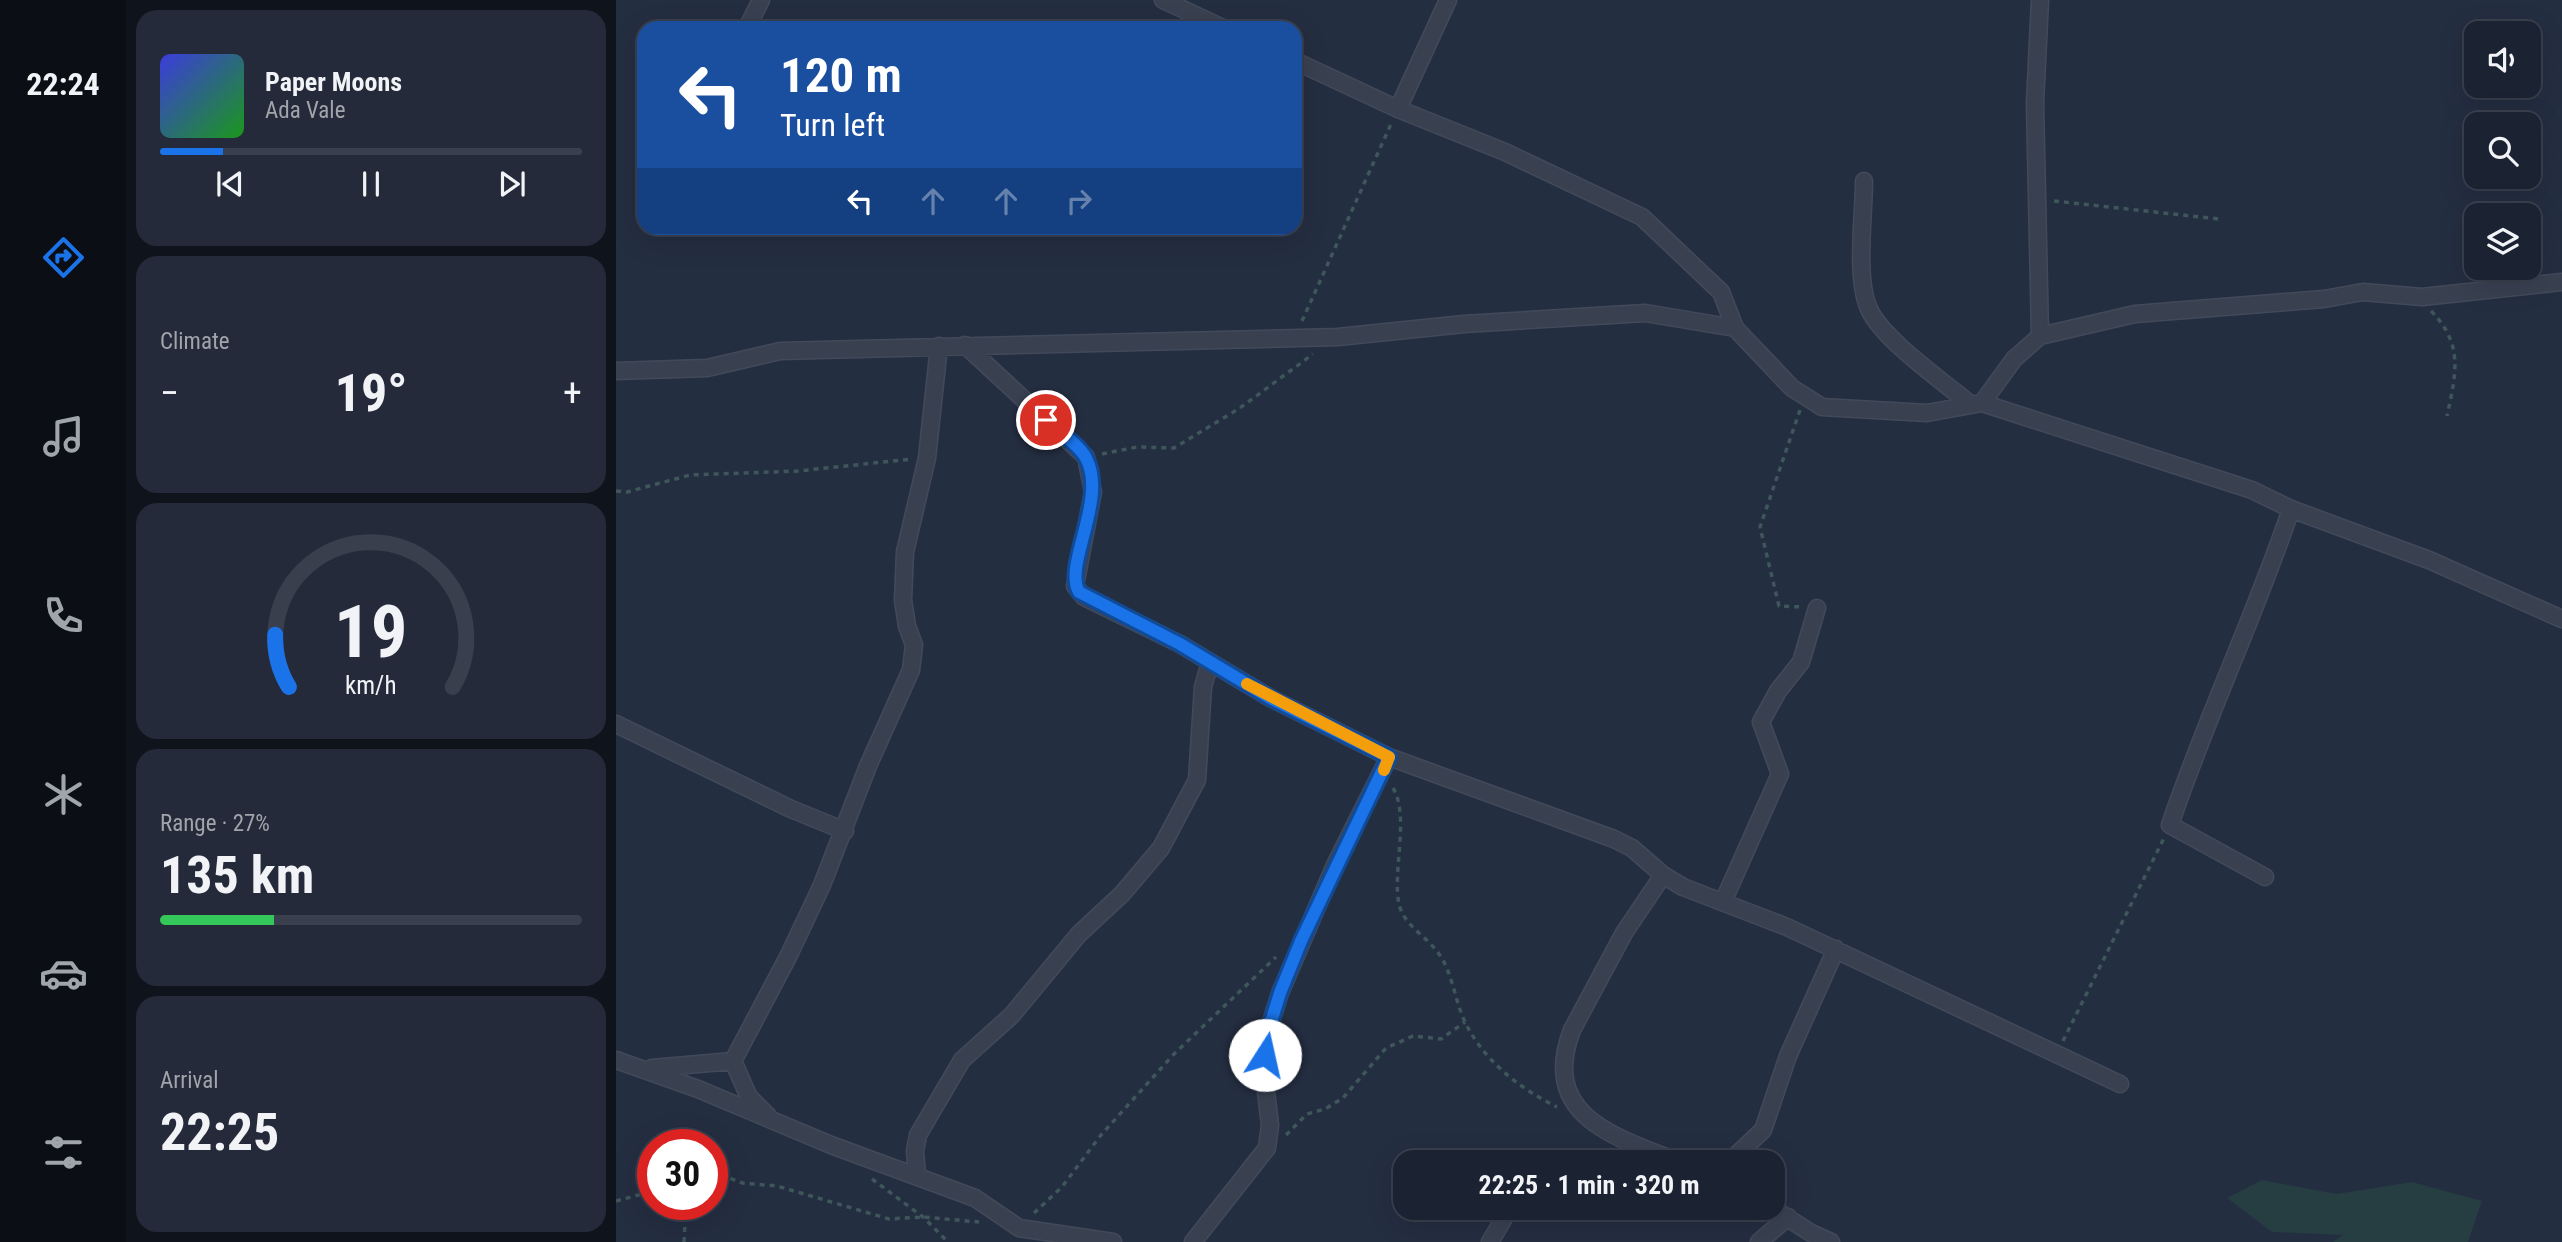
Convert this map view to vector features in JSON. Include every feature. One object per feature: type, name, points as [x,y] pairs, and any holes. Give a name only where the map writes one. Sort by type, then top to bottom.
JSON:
[{"type":"street","points":[[750,21],[761,0]]},
{"type":"street","points":[[1163,0],[1208,21]]},
{"type":"street","points":[[1398,109],[1448,0]]},
{"type":"street","points":[[2040,0],[2035,103],[2040,336]]},
{"type":"street","points":[[1302,64],[1398,109],[1505,152],[1642,216],[1721,292],[1735,328],[1806,399],[1822,407],[1927,413],[1976,404],[2014,359],[2040,336],[2135,314],[2324,299],[2362,292],[2422,297],[2562,282]]},
{"type":"street","points":[[1864,181],[1863,280],[1869,310],[1889,336],[1976,404],[2252,490],[2291,509],[2429,560],[2562,619]]},
{"type":"street","points":[[616,371],[707,368],[780,351],[1338,338],[1464,324],[1645,313],[1735,328]]},
{"type":"street","points":[[965,345],[1086,457],[1093,492],[1075,575],[1079,592],[1210,662],[1272,699],[1389,757],[1614,839],[1645,857],[1663,875],[1683,887],[1836,949],[2120,1084]]},
{"type":"street","points":[[733,1061],[788,957],[845,831],[868,766],[914,657],[914,645],[907,626],[903,600],[905,552],[927,458],[939,346]]},
{"type":"street","points":[[2266,877],[2170,825],[2213,707],[2275,558],[2291,509]]},
{"type":"street","points":[[1723,902],[1780,774],[1761,722],[1778,691],[1801,662],[1816,608]]},
{"type":"street","points":[[918,1175],[915,1151],[918,1135],[962,1060],[1012,1015],[1079,934],[1122,894],[1161,848],[1197,780],[1203,687],[1210,662]]},
{"type":"street","points":[[616,724],[791,809],[845,831]]},
{"type":"street","points":[[1193,1242],[1267,1148],[1270,1125],[1264,1075],[1267,1035],[1301,941],[1355,823],[1381,778],[1389,757]]},
{"type":"street","points":[[1650,1150],[1620,1138],[1586,1118],[1566,1088],[1563,1071],[1566,1047],[1624,933],[1663,875]]},
{"type":"street","points":[[1742,1150],[1763,1130],[1788,1056],[1836,949]]},
{"type":"street","points":[[616,1060],[768,1116],[831,1144],[975,1198],[1014,1225],[1114,1242]]},
{"type":"street","points":[[637,1068],[684,1067],[733,1061]]},
{"type":"street","points":[[733,1061],[749,1097],[768,1116]]},
{"type":"street","points":[[1785,1215],[1830,1242]]},
{"type":"street","points":[[1759,1242],[1788,1217]]},
{"type":"street","points":[[1490,1242],[1503,1220]]},
{"type":"path","points":[[1294,338],[1398,109]]},
{"type":"path","points":[[2038,199],[2219,219]]},
{"type":"path","points":[[2422,297],[2451,335],[2455,360],[2447,416]]},
{"type":"path","points":[[1086,457],[1137,447],[1174,448],[1240,408],[1283,374],[1338,338]]},
{"type":"path","points":[[1806,399],[1793,425],[1760,527],[1779,606],[1816,608]]},
{"type":"path","points":[[616,491],[627,492],[690,475],[797,471],[927,458]]},
{"type":"path","points":[[1381,778],[1396,793],[1399,907],[1409,925],[1431,940],[1443,960],[1465,1022],[1496,1066],[1555,1105],[1586,1118]]},
{"type":"path","points":[[2055,1055],[2170,825]]},
{"type":"path","points":[[728,1177],[742,1183],[777,1185],[889,1219],[923,1217],[1014,1225],[1062,1187],[1101,1135],[1174,1054],[1273,960],[1301,941]]},
{"type":"path","points":[[1267,1148],[1279,1142],[1307,1114],[1325,1109],[1343,1098],[1386,1048],[1413,1036],[1441,1038],[1465,1022]]},
{"type":"path","points":[[868,1176],[923,1217],[948,1242]]},
{"type":"path","points":[[616,1201],[637,1195]]},
{"type":"path","points":[[684,1242],[685,1220]]},
{"type":"green space","points":[[2262,1180],[2336,1194],[2412,1182],[2482,1201],[2468,1242],[2333,1242],[2343,1235],[2272,1232],[2227,1198]]},
{"type":"slow traffic","points":[[1247,684],[1329,729],[1389,757],[1384,770]]},
{"type":"route","points":[[1046,420],[1086,457],[1093,492],[1075,575],[1075,586],[1084,597],[1180,644],[1272,699],[1329,729],[1389,757],[1381,778],[1355,823],[1301,941],[1280,993],[1267,1035],[1265,1055]]}]
